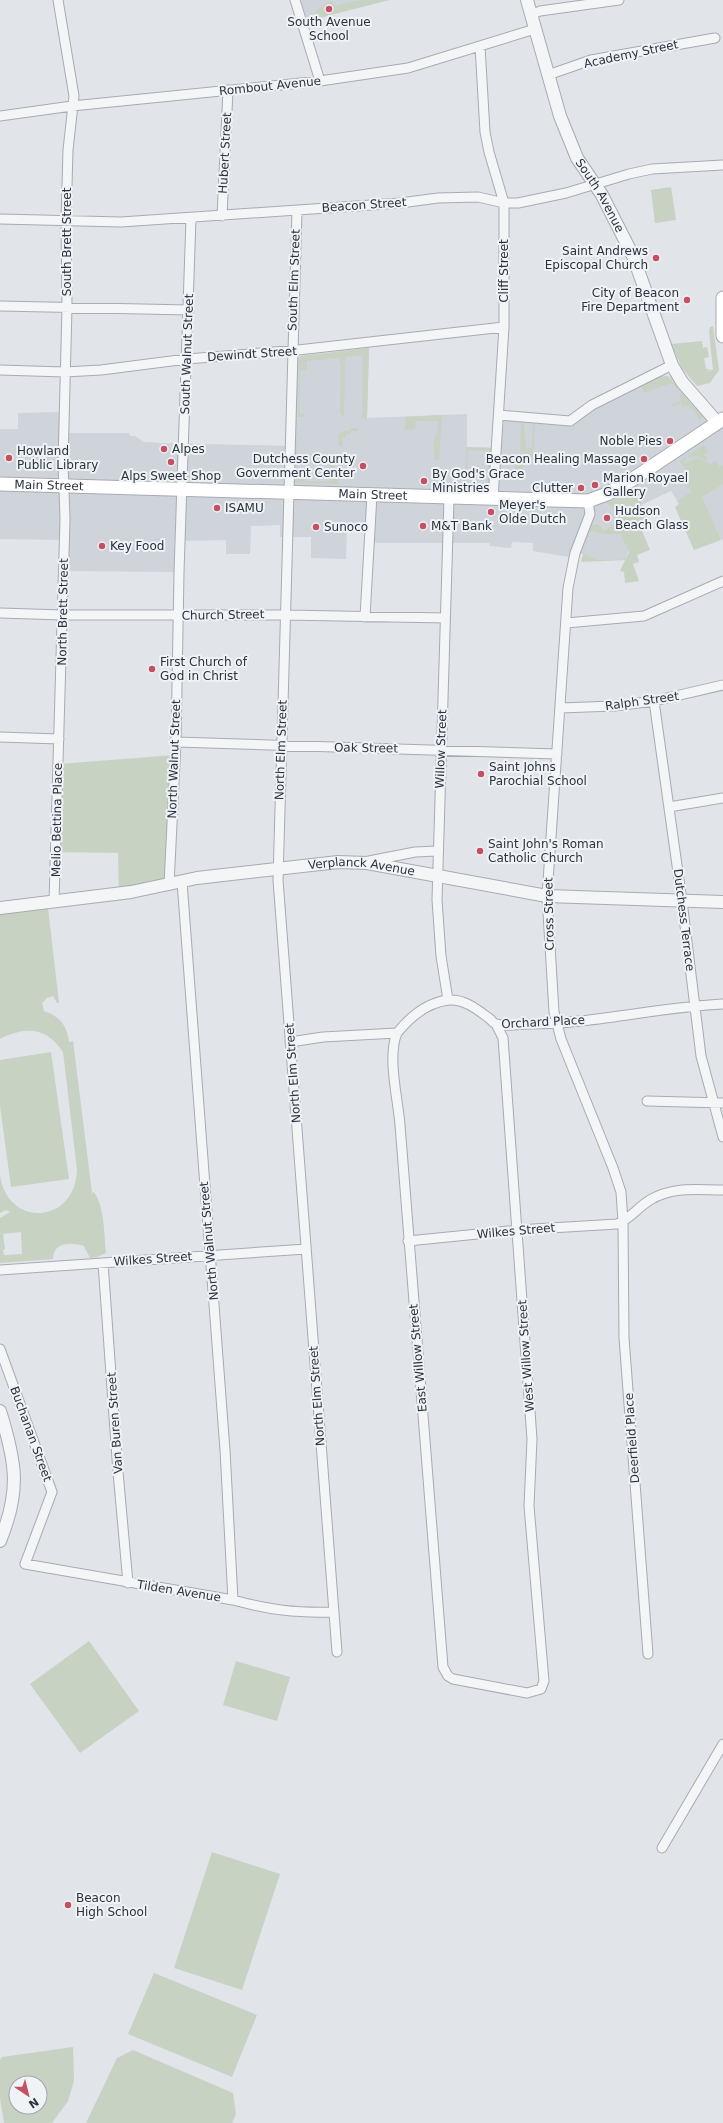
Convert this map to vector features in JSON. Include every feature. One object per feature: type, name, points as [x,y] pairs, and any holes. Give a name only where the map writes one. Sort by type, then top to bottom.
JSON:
[{"type":"main road","points":[[723,298],[723,336]]},
{"type":"main road","name":"Main Street","points":[[0,484],[588,501],[607,494],[633,479],[720,421]]},
{"type":"street","name":"South Brett Street","points":[[58,0],[74,96],[68,150],[66,221],[67,307],[63,463],[65,486]]},
{"type":"street","points":[[295,0],[320,81]]},
{"type":"street","name":"South Avenue","points":[[527,0],[560,116],[577,158],[594,186],[602,195],[633,256],[672,365],[682,382],[720,421]]},
{"type":"street","points":[[532,15],[540,11],[619,0]]},
{"type":"street","name":"Rombout Avenue","points":[[0,116],[72,106],[320,81],[408,68],[535,29]]},
{"type":"street","name":"Academy Street","points":[[548,75],[592,60],[714,38]]},
{"type":"street","name":"Cliff Street","points":[[480,46],[485,132],[488,152],[504,203],[504,327],[493,499]]},
{"type":"street","name":"Hubert Street","points":[[222,216],[228,90]]},
{"type":"street","name":"Beacon Street","points":[[0,219],[121,222],[222,216],[438,198],[478,197],[504,203],[518,203],[594,186],[629,174],[652,169],[723,165]]},
{"type":"street","name":"South Elm Street","points":[[288,493],[297,210]]},
{"type":"street","name":"South Walnut Street","points":[[182,490],[191,218]]},
{"type":"street","points":[[0,306],[189,310]]},
{"type":"street","name":"Dewindt Street","points":[[0,370],[65,372],[101,370],[187,359],[292,350],[504,327]]},
{"type":"street","points":[[499,415],[570,421],[592,405],[672,365]]},
{"type":"street","name":"North Brett Street","points":[[59,739],[65,486]]},
{"type":"street","name":"North Walnut Street","points":[[169,885],[176,742],[182,490]]},
{"type":"street","name":"North Elm Street","points":[[288,493],[286,615],[277,869],[337,1652]]},
{"type":"street","points":[[365,617],[372,495]]},
{"type":"street","name":"Willow Street","points":[[448,1000],[441,956],[436,900],[438,877],[437,851],[449,498]]},
{"type":"street","name":"Cross Street","points":[[588,501],[590,514],[575,553],[568,588],[547,896],[556,1024],[613,1168],[621,1192],[623,1222]]},
{"type":"street","points":[[566,623],[644,616],[723,581]]},
{"type":"street","name":"Church Street","points":[[0,613],[62,615],[286,615],[445,618]]},
{"type":"street","name":"Ralph Street","points":[[560,708],[614,706],[654,701],[723,685]]},
{"type":"street","name":"Dutchess Terrace","points":[[654,701],[682,901],[701,1056],[723,1137]]},
{"type":"street","points":[[0,737],[59,739]]},
{"type":"street","name":"Melio Bettina Place","points":[[54,902],[59,739]]},
{"type":"street","name":"Oak Street","points":[[176,742],[557,754]]},
{"type":"street","points":[[669,807],[723,798]]},
{"type":"street","points":[[360,863],[382,857],[414,852],[437,851]]},
{"type":"street","name":"Verplanck Avenue","points":[[0,908],[85,899],[169,885],[198,878],[338,862],[360,863],[547,896],[723,902]]},
{"type":"street","name":"North Walnut Street","points":[[182,882],[225,1450],[233,1600]]},
{"type":"street","name":"Orchard Place","points":[[397,1033],[406,1022],[417,1013],[431,1005],[448,1000],[459,1000],[471,1005],[496,1024],[556,1024],[695,1005],[723,1004]]},
{"type":"street","name":"West Willow Street","points":[[453,1679],[527,1693],[541,1689],[544,1681],[529,1506],[532,1439],[503,1038],[496,1024]]},
{"type":"street","points":[[290,1042],[323,1037],[397,1033]]},
{"type":"street","name":"East Willow Street","points":[[397,1033],[394,1042],[393,1057],[400,1125],[443,1667],[448,1676],[453,1679]]},
{"type":"street","points":[[647,1100],[723,1103]]},
{"type":"street","points":[[623,1222],[651,1199],[670,1191],[690,1188],[723,1190]]},
{"type":"street","name":"Wilkes Street","points":[[408,1241],[517,1230],[617,1224],[623,1222]]},
{"type":"street","name":"Deerfield Place","points":[[623,1222],[624,1338],[648,1654]]},
{"type":"street","name":"Wilkes Street","points":[[0,1270],[306,1248]]},
{"type":"street","name":"Van Buren Street","points":[[103,1263],[118,1472],[128,1583]]},
{"type":"street","name":"Buchanan Street","points":[[0,1349],[52,1492],[24,1564]]},
{"type":"street","points":[[0,1411],[11,1447],[15,1478],[9,1519],[0,1541]]},
{"type":"street","name":"Tilden Avenue","points":[[24,1564],[233,1600],[263,1608],[295,1613],[333,1612]]},
{"type":"street","points":[[662,1848],[723,1744]]},
{"type":"shaded area","name":"South Avenue School","points":[[301,0],[389,0],[307,21]]},
{"type":"shaded area","points":[[369,348],[367,418],[467,414],[467,447],[501,448],[504,420],[570,425],[597,407],[661,375],[672,377],[717,430],[723,427],[723,539],[721,540],[697,489],[677,501],[671,491],[641,505],[647,517],[636,522],[626,559],[598,560],[573,550],[569,557],[533,551],[533,543],[512,542],[511,548],[490,546],[489,543],[375,543],[375,527],[347,526],[346,559],[311,558],[311,537],[280,537],[280,525],[251,526],[250,554],[226,554],[226,540],[174,541],[174,572],[68,571],[68,540],[0,539],[0,429],[18,429],[18,413],[59,412],[59,433],[129,433],[130,436],[135,436],[144,442],[161,443],[294,446],[297,357]]},
{"type":"green space","points":[[360,0],[389,0],[307,21],[321,7],[332,1],[334,6]]},
{"type":"green space","points":[[671,187],[676,220],[655,223],[651,190]]},
{"type":"green space","points":[[713,326],[719,370],[710,383],[697,386],[682,368],[671,344],[702,341],[703,348],[707,347],[709,357],[704,358],[706,369],[711,369],[706,371],[713,370],[709,332],[710,327]]},
{"type":"green space","points":[[369,348],[367,418],[362,419],[363,355],[345,357],[344,417],[340,413],[341,368],[339,358],[307,361],[307,370],[300,371],[299,413],[306,415],[304,417],[298,417],[299,360],[302,358],[300,356]]},
{"type":"green space","points":[[660,375],[661,377],[667,376],[678,388],[676,389],[674,384],[668,384],[644,393],[641,385]]},
{"type":"green space","points":[[682,393],[703,417],[699,420],[695,411],[686,405],[682,408],[682,403],[672,407],[671,405],[681,401],[679,396]]},
{"type":"green space","points":[[442,415],[439,460],[434,460],[434,436],[437,435],[438,421],[416,421],[415,430],[405,429],[406,417]]},
{"type":"green space","points":[[524,422],[526,448],[532,448],[533,425],[535,425],[533,459],[524,459],[523,470],[515,469],[515,464],[510,463],[510,457],[520,457],[521,423]]},
{"type":"green space","points":[[298,423],[297,473],[306,474],[306,481],[329,482],[331,467],[329,465],[329,459],[338,473],[338,484],[295,483]]},
{"type":"green space","points":[[351,428],[358,428],[358,431],[351,431],[351,434],[346,434],[346,437],[343,437],[342,446],[339,446],[338,434],[343,431],[350,431]]},
{"type":"green space","points":[[703,445],[708,452],[704,454],[708,459],[704,460],[697,456],[689,458],[688,456]]},
{"type":"green space","points":[[467,447],[491,448],[488,486],[480,485],[487,484],[489,451],[468,450],[466,483],[473,485],[464,485]]},
{"type":"green space","points":[[685,457],[687,459],[684,461],[685,463],[697,458],[711,464],[715,461],[720,467],[723,465],[723,484],[702,497],[721,540],[694,550],[675,507],[679,504],[677,501],[691,492],[685,482],[691,478],[680,461]]},
{"type":"green space","points":[[633,488],[648,517],[638,521],[650,550],[637,555],[639,562],[633,564],[639,581],[625,583],[624,572],[620,571],[625,560],[581,562],[585,547],[584,554],[598,560],[626,559],[629,552],[621,534],[603,534],[591,531],[587,538],[591,526],[594,524],[599,525],[604,531],[617,523],[619,519],[608,503]]},
{"type":"green space","points":[[175,755],[169,885],[119,894],[118,853],[57,852],[59,764]]},
{"type":"green space","points":[[48,908],[59,1003],[57,1003],[53,996],[47,998],[42,1003],[44,1011],[50,1013],[62,1022],[69,1042],[73,1041],[92,1193],[94,1192],[98,1198],[103,1222],[106,1253],[97,1257],[90,1258],[84,1246],[68,1244],[59,1246],[56,1249],[53,1259],[0,1263],[0,1218],[10,1212],[6,1210],[0,1213],[0,1175],[5,1192],[15,1204],[27,1211],[40,1213],[54,1210],[65,1201],[73,1188],[77,1170],[63,1052],[50,1038],[43,1033],[35,1031],[18,1032],[0,1039],[0,914]],"holes":[[[21,1232],[22,1254],[4,1255],[3,1250],[5,1249],[3,1234]]]},
{"type":"green space","points":[[51,1052],[69,1179],[11,1187],[0,1106],[0,1060]]},
{"type":"green space","points":[[89,1641],[139,1711],[80,1753],[30,1684]]},
{"type":"green space","points":[[236,1661],[290,1677],[277,1721],[223,1705]]},
{"type":"green space","points":[[212,1852],[280,1874],[242,1990],[174,1968]]},
{"type":"green space","points":[[154,1973],[257,2015],[232,2077],[128,2034]]},
{"type":"green space","points":[[73,2047],[74,2081],[68,2101],[52,2123],[4,2123],[0,2099],[0,2060],[2,2057]]},
{"type":"green space","points":[[133,2050],[233,2093],[236,2114],[232,2123],[86,2123],[117,2058]]},
{"type":"place","name":"South Avenue School","points":[[329,9]]},
{"type":"place","name":"Saint Andrews Episcopal Church","points":[[656,258]]},
{"type":"place","name":"City of Beacon Fire Department","points":[[687,300]]},
{"type":"place","name":"Noble Pies","points":[[670,441]]},
{"type":"place","name":"Alpes","points":[[164,449]]},
{"type":"place","name":"Howland Public Library","points":[[9,458]]},
{"type":"place","name":"Beacon Healing Massage","points":[[644,459]]},
{"type":"place","name":"Alps Sweet Shop","points":[[171,462]]},
{"type":"place","name":"Dutchess County Government Center","points":[[363,466]]},
{"type":"place","name":"By God's Grace Ministries","points":[[424,481]]},
{"type":"place","name":"Marion Royael Gallery","points":[[595,485]]},
{"type":"place","name":"Clutter","points":[[581,488]]},
{"type":"place","name":"ISAMU","points":[[217,508]]},
{"type":"place","name":"Meyer's Olde Dutch","points":[[491,512]]},
{"type":"place","name":"Hudson Beach Glass","points":[[607,518]]},
{"type":"place","name":"M&T Bank","points":[[423,526]]},
{"type":"place","name":"Sunoco","points":[[316,527]]},
{"type":"place","name":"Key Food","points":[[102,546]]},
{"type":"place","name":"First Church of God in Christ","points":[[152,669]]},
{"type":"place","name":"Saint Johns Parochial School","points":[[481,774]]},
{"type":"place","name":"Saint John's Roman Catholic Church","points":[[480,851]]},
{"type":"place","name":"Beacon High School","points":[[68,1905]]}]
